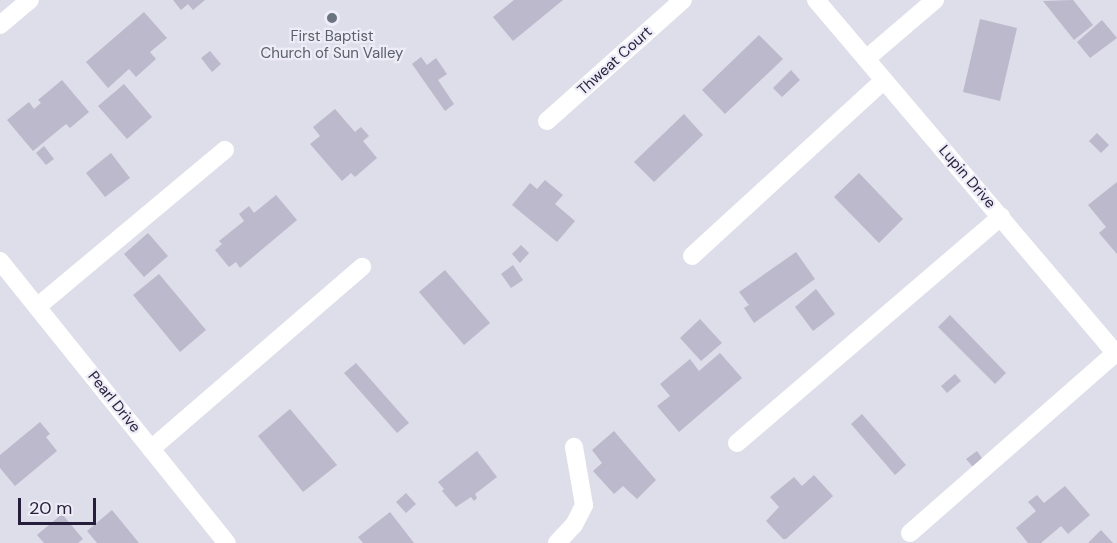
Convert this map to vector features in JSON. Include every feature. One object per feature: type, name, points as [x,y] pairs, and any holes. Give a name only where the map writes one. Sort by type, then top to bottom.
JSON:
[{"type":"street","points":[[0,25],[30,0]]},
{"type":"street","name":"Thweat Court","points":[[547,121],[683,0]]},
{"type":"street","name":"Lupin Drive","points":[[816,0],[1116,353]]},
{"type":"street","points":[[866,59],[935,0]]},
{"type":"street","points":[[692,256],[884,80]]},
{"type":"street","points":[[37,307],[225,150]]},
{"type":"street","points":[[737,443],[1001,217]]},
{"type":"street","name":"Pearl Drive","points":[[0,261],[227,543]]},
{"type":"street","points":[[151,448],[362,267]]},
{"type":"street","points":[[910,532],[1116,353]]},
{"type":"street","points":[[558,543],[574,525],[584,505],[574,447]]},
{"type":"building","points":[[173,0],[205,0],[193,10],[188,4],[181,10]]},
{"type":"building","points":[[514,0],[563,0],[513,41],[493,17]]},
{"type":"building","points":[[1073,0],[1093,25],[1074,40],[1043,1]]},
{"type":"building","points":[[144,12],[167,38],[150,52],[156,59],[136,77],[129,69],[108,88],[86,62]]},
{"type":"building","points":[[980,19],[1017,28],[1000,101],[963,92]]},
{"type":"building","points":[[1102,20],[1117,38],[1090,58],[1077,42]]},
{"type":"building","points":[[759,35],[783,59],[725,114],[702,90]]},
{"type":"building","points":[[210,51],[221,64],[212,72],[201,58]]},
{"type":"building","points":[[421,57],[427,65],[436,58],[447,74],[438,80],[454,104],[445,111],[412,64]]},
{"type":"building","points":[[791,70],[800,80],[782,97],[773,88]]},
{"type":"building","points":[[62,80],[89,112],[70,128],[66,124],[33,151],[7,120],[29,102],[34,109],[41,103],[38,100]]},
{"type":"building","points":[[124,84],[152,117],[127,139],[98,106]]},
{"type":"building","points":[[335,109],[355,132],[361,127],[369,136],[363,141],[377,158],[355,177],[351,173],[342,181],[310,144],[320,136],[313,127]]},
{"type":"building","points":[[684,114],[703,135],[654,182],[634,162]]},
{"type":"building","points":[[1097,133],[1109,145],[1101,153],[1089,141]]},
{"type":"building","points":[[44,146],[54,159],[46,165],[36,153]]},
{"type":"building","points":[[111,153],[130,178],[105,197],[86,173]]},
{"type":"building","points":[[859,173],[903,219],[879,243],[834,197]]},
{"type":"building","points":[[545,180],[563,195],[555,204],[575,221],[557,242],[512,205],[530,183],[537,189]]},
{"type":"building","points":[[1117,182],[1117,254],[1099,233],[1106,227],[1088,205]]},
{"type":"building","points":[[276,195],[297,220],[240,268],[236,262],[229,267],[215,250],[222,244],[219,241],[244,221],[239,214],[249,206],[254,213]]},
{"type":"building","points":[[148,233],[168,256],[144,277],[124,254]]},
{"type":"building","points":[[521,245],[529,253],[520,263],[512,254]]},
{"type":"building","points":[[796,252],[815,279],[754,323],[744,308],[749,305],[739,292]]},
{"type":"building","points":[[513,265],[523,280],[511,288],[501,274]]},
{"type":"building","points":[[445,270],[490,323],[464,345],[419,292]]},
{"type":"building","points":[[159,274],[206,330],[180,352],[133,295]]},
{"type":"building","points":[[816,289],[835,314],[813,331],[795,307]]},
{"type":"building","points":[[950,315],[1006,373],[995,384],[938,327]]},
{"type":"building","points":[[700,319],[722,343],[701,361],[680,338]]},
{"type":"building","points":[[720,353],[742,378],[679,432],[657,406],[670,396],[660,384],[690,359],[699,371]]},
{"type":"building","points":[[356,363],[409,423],[397,433],[344,373]]},
{"type":"building","points":[[955,374],[961,381],[947,393],[941,386]]},
{"type":"building","points":[[290,409],[337,465],[303,492],[258,436]]},
{"type":"building","points":[[862,414],[906,465],[895,475],[851,424]]},
{"type":"building","points":[[40,422],[50,434],[46,437],[57,451],[15,486],[0,468],[0,455]]},
{"type":"building","points":[[614,431],[656,480],[637,499],[623,486],[614,494],[593,471],[602,463],[592,450]]},
{"type":"building","points":[[477,451],[497,477],[475,494],[477,498],[474,501],[471,497],[456,507],[442,491],[444,489],[438,482]]},
{"type":"building","points":[[977,451],[984,461],[974,468],[966,459]]},
{"type":"building","points":[[814,475],[833,496],[786,539],[783,539],[766,521],[779,507],[770,497],[794,477],[802,486]]},
{"type":"building","points":[[1065,486],[1090,515],[1068,534],[1061,526],[1041,543],[1028,543],[1016,528],[1036,511],[1028,502],[1037,495],[1044,503]]},
{"type":"building","points":[[406,493],[416,504],[406,513],[396,502]]},
{"type":"building","points":[[112,510],[139,543],[97,543],[87,531]]},
{"type":"building","points":[[390,512],[414,543],[363,543],[358,537]]},
{"type":"building","points":[[62,514],[83,539],[78,543],[44,543],[37,535]]},
{"type":"building","points":[[1101,530],[1113,543],[1088,543]]},
{"type":"place","name":"First Baptist Church of Sun Valley","points":[[332,18]]}]
